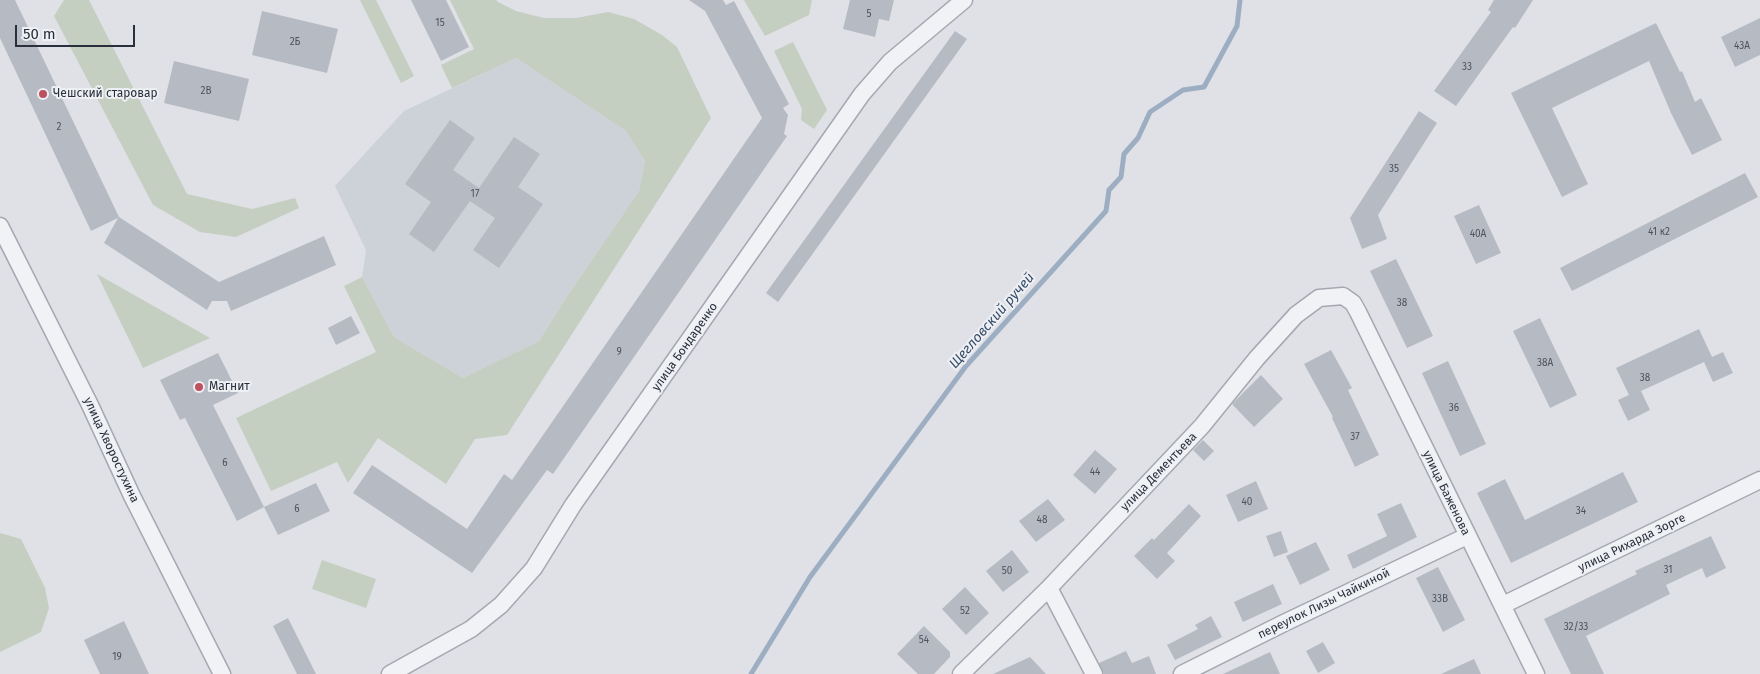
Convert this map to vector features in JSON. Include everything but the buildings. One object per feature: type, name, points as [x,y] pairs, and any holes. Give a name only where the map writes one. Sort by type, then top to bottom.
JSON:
[{"type":"street","name":"улица Бондаренко","points":[[390,674],[484,620],[501,606],[534,568],[573,505],[862,94],[890,62],[964,0]]},
{"type":"street","name":"улица Хворостухина","points":[[0,226],[90,405],[135,502],[222,674]]},
{"type":"street","name":"улица Дементьева","points":[[961,674],[1049,588],[1202,426],[1257,358],[1296,315],[1319,298],[1344,296],[1353,303],[1358,312]]},
{"type":"street","name":"улица Баженова","points":[[1358,312],[1536,674]]},
{"type":"street","name":"улица Рихарда Зорге","points":[[1503,605],[1760,480]]},
{"type":"street","name":"переулок Лизы Чайкиной","points":[[1182,674],[1467,536]]},
{"type":"street","points":[[1049,588],[1094,674]]},
{"type":"shaded area","points":[[516,58],[626,131],[645,161],[639,191],[539,341],[463,378],[394,337],[362,277],[366,250],[335,186],[404,111]]},
{"type":"green space","points":[[64,0],[89,0],[187,194],[252,209],[295,198],[299,208],[236,237],[200,232],[153,205],[54,16]]},
{"type":"green space","points":[[360,0],[376,0],[414,76],[401,83]]},
{"type":"green space","points":[[450,0],[496,0],[516,11],[544,18],[576,18],[608,12],[634,19],[662,35],[677,47],[711,118],[507,435],[475,439],[446,484],[378,438],[348,483],[337,462],[271,491],[236,418],[376,352],[344,286],[362,277],[394,337],[463,378],[539,341],[639,191],[645,161],[626,131],[516,58],[452,88],[441,65],[474,49]]},
{"type":"green space","points":[[744,0],[812,0],[809,15],[765,36]]},
{"type":"green space","points":[[793,42],[827,110],[814,129],[801,120],[802,109],[774,51]]},
{"type":"green space","points":[[97,274],[210,338],[143,368]]},
{"type":"green space","points":[[0,533],[21,539],[45,588],[49,608],[41,632],[0,652]]},
{"type":"green space","points":[[322,560],[376,579],[366,608],[312,589]]},
{"type":"waterway","name":"Щегловский ручей","points":[[751,674],[810,577],[966,366],[1106,211],[1109,190],[1121,177],[1124,154],[1138,138],[1150,112],[1183,90],[1204,87],[1237,26],[1240,0]]},
{"type":"place","name":"Чешский старовар","points":[[43,94]]},
{"type":"place","name":"Магнит","points":[[199,387]]}]
